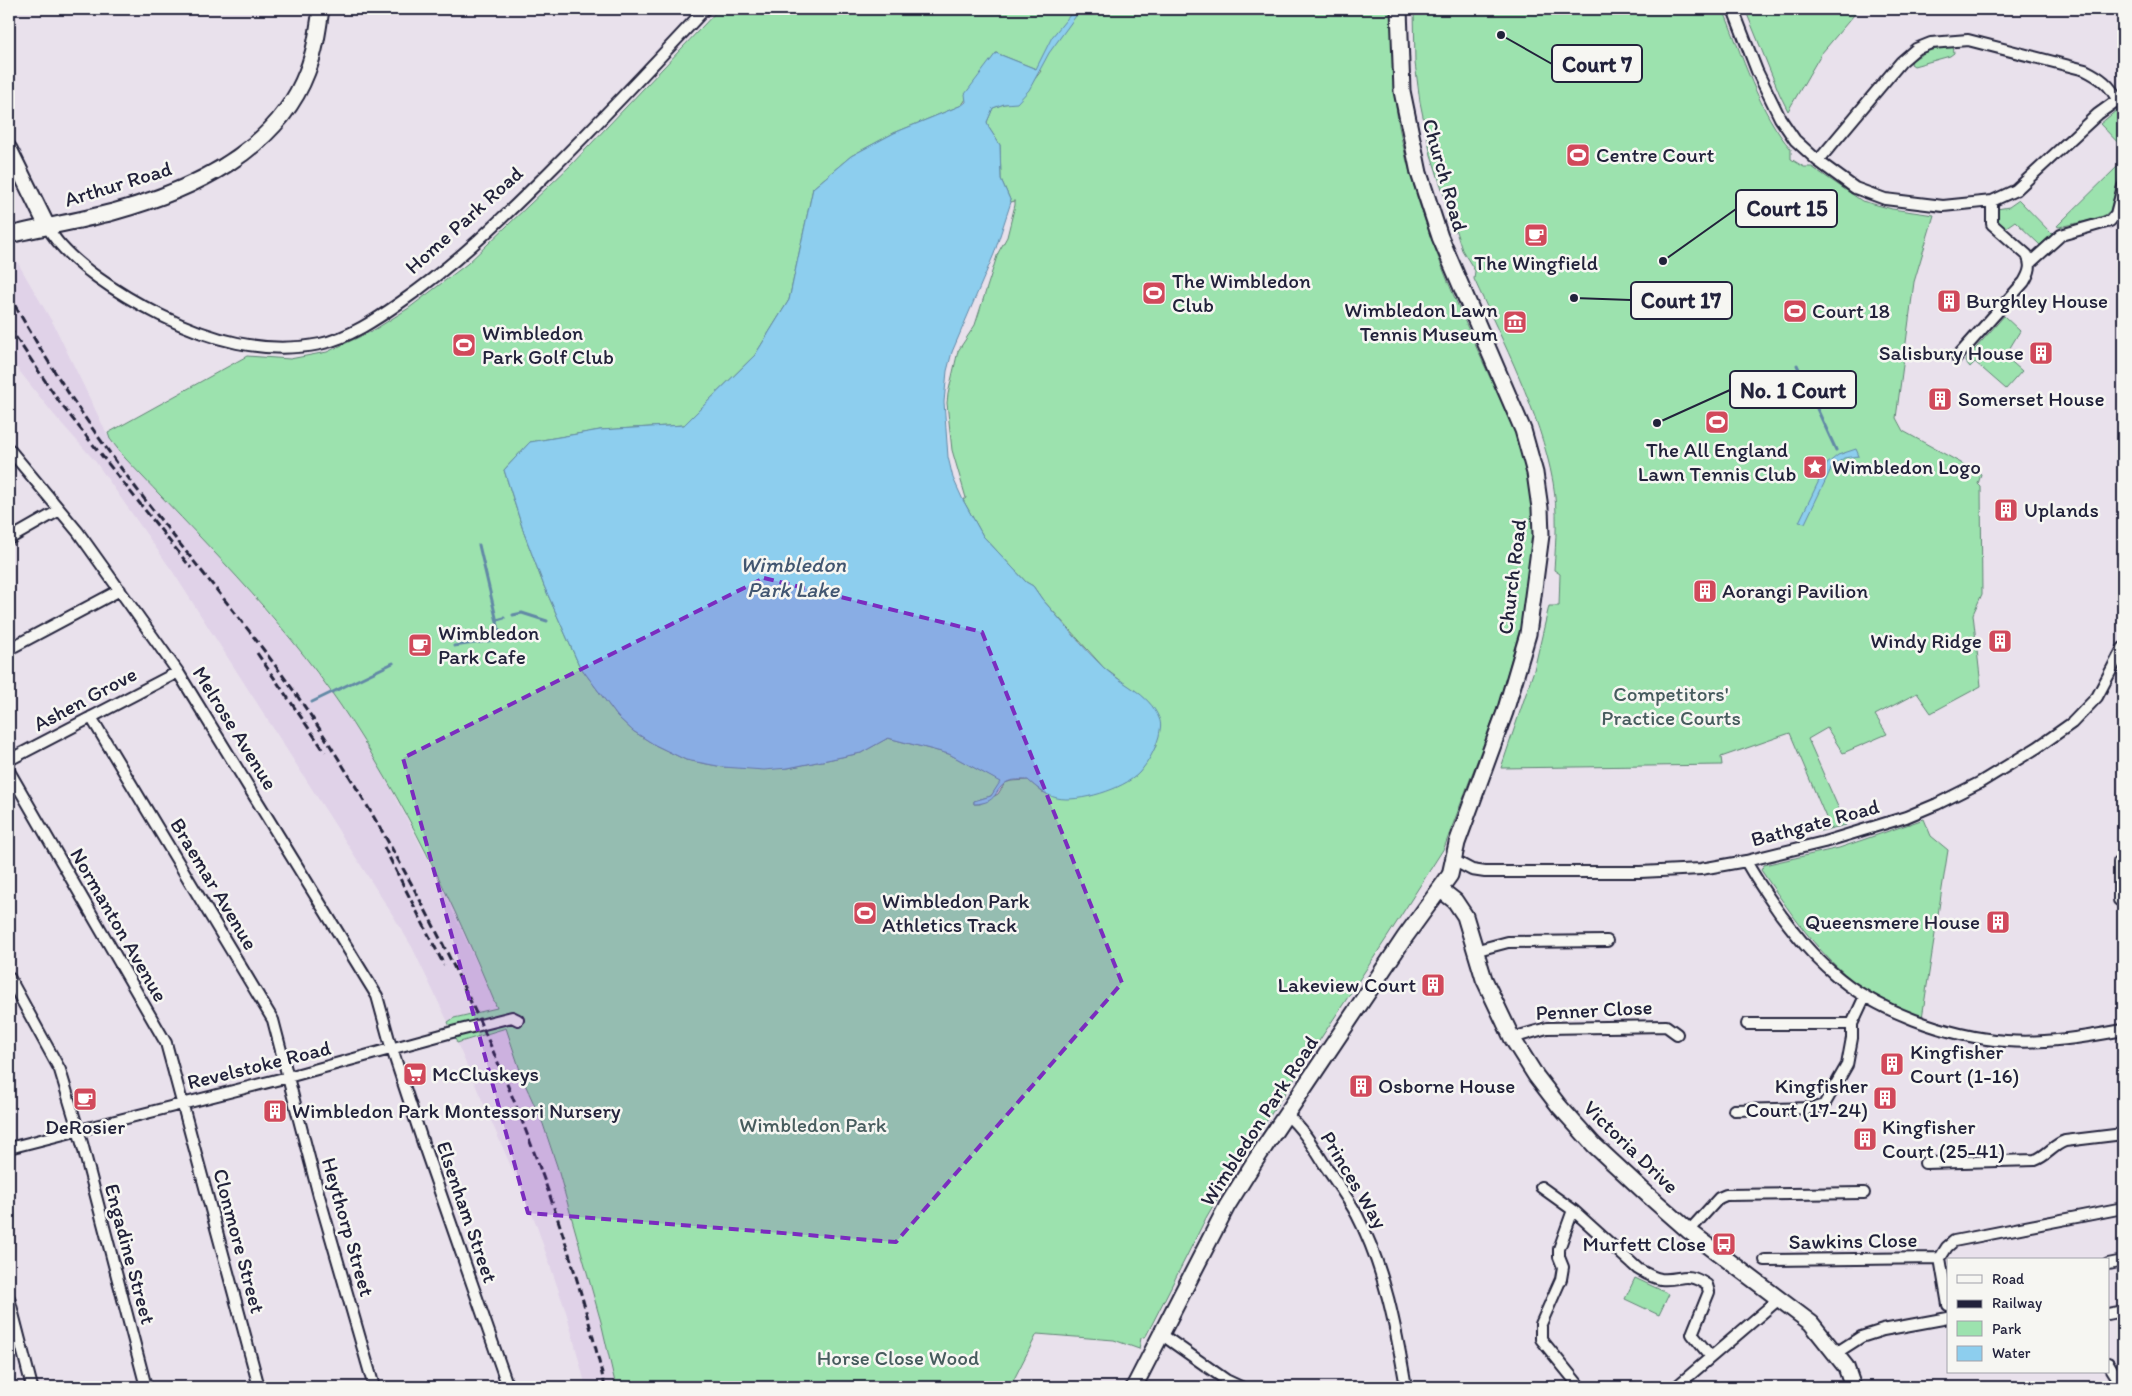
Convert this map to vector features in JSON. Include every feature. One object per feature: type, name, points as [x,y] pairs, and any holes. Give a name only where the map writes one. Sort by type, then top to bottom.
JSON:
[{"type":"street","name":"Arthur Road","points":[[9,234],[112,212],[176,191],[223,167],[256,143],[274,126],[288,108],[307,72],[317,34],[321,9]]},
{"type":"street","name":"Home Park Road","points":[[9,149],[47,226],[63,246],[101,280],[139,305],[176,323],[226,341],[260,347],[289,348],[329,341],[376,319],[464,255],[606,115],[705,9]]},
{"type":"street","name":"Church Road","points":[[1400,9],[1402,91],[1419,173],[1440,237],[1523,430],[1535,473],[1541,519],[1540,554],[1528,634],[1507,704],[1457,843],[1450,874],[1441,890]]},
{"type":"street","points":[[1733,9],[1757,71],[1780,118],[1795,140],[1818,161],[1855,188],[1885,199],[1943,206],[1992,201],[2016,190],[2098,114],[2120,98],[2100,78],[2085,70],[1968,40],[1931,43],[1916,49],[1901,62],[1818,161]]},
{"type":"street","points":[[2030,262],[2061,235],[2110,221],[2116,214],[2123,187]]},
{"type":"street","points":[[1957,357],[2024,282],[2029,272],[2030,262],[2023,252],[1992,224],[1992,201]]},
{"type":"street","name":"Melrose Avenue","points":[[9,449],[58,511],[78,532],[178,672],[369,983],[376,996],[392,1049]]},
{"type":"street","points":[[9,539],[58,511]]},
{"type":"street","points":[[9,649],[120,590]]},
{"type":"street","name":"Bathgate Road","points":[[1453,860],[1479,872],[1680,871],[1746,861],[1853,834],[1937,804],[1979,783],[2038,747],[2072,723],[2097,697],[2123,648]]},
{"type":"street","name":"Ashen Grove","points":[[9,760],[178,672]]},
{"type":"street","name":"Braemar Avenue","points":[[91,717],[266,1007],[274,1025],[288,1078]]},
{"type":"street","name":"Normanton Avenue","points":[[9,771],[166,1044],[183,1103]]},
{"type":"street","points":[[1746,861],[1771,902],[1805,946],[1833,973],[1865,996],[1929,1025],[1961,1035],[2008,1041],[2037,1041],[2096,1035],[2123,1030]]},
{"type":"street","points":[[2118,900],[2121,876],[2119,862]]},
{"type":"street","name":"Victoria Drive","points":[[1441,890],[1455,901],[1465,916],[1474,951],[1497,1010],[1536,1076],[1594,1145],[1648,1196],[1689,1231],[1811,1324],[1846,1367],[1853,1387]]},
{"type":"street","name":"Wimbledon Park Road","points":[[1134,1387],[1227,1206],[1405,937],[1441,890]]},
{"type":"street","points":[[1474,951],[1508,942],[1607,941]]},
{"type":"street","name":"Engadine Street","points":[[9,977],[60,1070],[146,1387]]},
{"type":"street","points":[[1734,1110],[1814,1108],[1824,1105],[1847,1065],[1852,1038],[1852,1024],[1865,996]]},
{"type":"street","name":"Revelstoke Road","points":[[9,1148],[288,1078],[490,1022],[512,1017],[518,1020]]},
{"type":"street","points":[[1747,1024],[1852,1024]]},
{"type":"street","name":"Penner Close","points":[[1512,1038],[1538,1030],[1557,1028],[1666,1026],[1677,1034]]},
{"type":"street","name":"Elsenham Street","points":[[392,1049],[508,1387]]},
{"type":"street","name":"Heythorp Street","points":[[288,1078],[374,1387]]},
{"type":"street","name":"Clonmore Street","points":[[183,1103],[259,1387]]},
{"type":"street","name":"Princes Way","points":[[1287,1115],[1298,1124],[1356,1213],[1367,1237],[1386,1288],[1398,1339],[1406,1387]]},
{"type":"street","points":[[1925,1163],[2035,1160],[2042,1158],[2058,1144],[2065,1141],[2123,1134]]},
{"type":"street","points":[[1542,1187],[1573,1210],[1638,1269],[1660,1279],[1691,1276],[1707,1285],[1709,1292],[1692,1334],[1711,1358]]},
{"type":"street","points":[[1689,1231],[1718,1198],[1726,1195],[1864,1193]]},
{"type":"street","points":[[1947,1299],[1940,1258],[1947,1247],[1954,1241],[2123,1208]]},
{"type":"street","points":[[1573,1210],[1559,1249],[1559,1257],[1563,1268],[1561,1279],[1541,1324],[1541,1339],[1580,1387]]},
{"type":"street","name":"Sawkins Close","points":[[1766,1260],[1940,1258]]},
{"type":"street","points":[[2110,1264],[2123,1261]]},
{"type":"street","points":[[9,1298],[32,1387]]},
{"type":"street","points":[[1676,1387],[1779,1298]]},
{"type":"street","points":[[2110,1314],[2123,1311]]},
{"type":"street","points":[[1836,1353],[1861,1337],[1883,1330],[1947,1318]]},
{"type":"street","points":[[1161,1334],[1226,1380],[1241,1387]]},
{"type":"street","points":[[2110,1366],[2123,1387]]},
{"type":"highlighted area","points":[[764,578],[982,632],[1122,983],[896,1242],[528,1213],[403,758]]},
{"type":"shaded area","points":[[9,248],[54,325],[110,440],[225,563],[302,653],[341,706],[380,768],[430,863],[498,1009],[454,1018],[448,1022],[412,947],[394,917],[173,572],[95,461],[55,416],[9,358]]},
{"type":"shaded area","points":[[506,1028],[524,1082],[543,1124],[557,1166],[601,1322],[616,1387],[586,1387],[567,1315],[535,1221],[457,1043]]},
{"type":"green space","points":[[719,9],[1392,9],[1394,92],[1402,141],[1412,180],[1438,257],[1469,332],[1519,442],[1527,468],[1533,501],[1534,533],[1524,615],[1498,706],[1444,848],[1235,1169],[1207,1216],[1146,1336],[1141,1338],[1139,1349],[1114,1340],[1037,1334],[1010,1387],[616,1387],[601,1322],[557,1166],[543,1124],[524,1082],[506,1028],[457,1043],[448,1022],[454,1018],[497,1008],[463,930],[407,815],[341,706],[292,640],[210,547],[125,458],[110,439],[108,433],[247,356],[290,359],[327,352],[374,330],[409,308],[467,264],[570,166]],"holes":[[[996,53],[1041,71],[1017,102],[993,108],[987,122],[1000,145],[1001,179],[1011,202],[1015,201],[1015,205],[1007,237],[998,253],[975,325],[958,351],[947,403],[952,450],[966,498],[963,500],[983,536],[1026,582],[1033,586],[1042,599],[1104,668],[1143,697],[1153,708],[1156,746],[1138,774],[1124,783],[1090,796],[1042,792],[1028,780],[1011,781],[1005,783],[998,794],[980,804],[974,804],[974,801],[991,796],[1001,782],[949,754],[888,738],[861,753],[788,768],[723,767],[686,760],[655,745],[633,731],[617,716],[579,665],[544,586],[524,533],[504,470],[530,442],[600,430],[684,425],[755,355],[789,300],[813,188],[851,156],[894,133],[962,105]]]},
{"type":"green space","name":"The All England Lawn Tennis Club","points":[[1414,9],[1723,9],[1761,101],[1780,135],[1791,149],[1791,159],[1804,167],[1812,167],[1862,201],[1892,209],[1934,215],[1914,282],[1896,418],[1903,431],[1981,474],[1978,484],[1981,487],[1982,594],[1973,614],[1981,686],[1931,713],[1917,693],[1875,715],[1887,734],[1843,753],[1827,728],[1808,739],[1846,825],[1820,831],[1827,820],[1790,733],[1721,757],[1722,765],[1501,768],[1534,670],[1549,606],[1559,606],[1560,574],[1554,570],[1555,493],[1547,456],[1530,404],[1520,378],[1474,279],[1475,271],[1462,250],[1431,155],[1420,102],[1415,63]]},
{"type":"green space","points":[[1745,9],[1859,9],[1821,54],[1788,111]]},
{"type":"green space","points":[[1953,45],[1954,53],[1950,56],[1914,66],[1911,64],[1912,60],[1928,51]]},
{"type":"green space","points":[[2123,105],[2123,148],[2100,124]]},
{"type":"green space","points":[[2121,163],[2110,211],[2101,218],[2057,226]]},
{"type":"green space","points":[[2019,200],[2052,234],[2040,245],[2015,221],[2005,228],[1997,220],[1997,209],[2009,207]]},
{"type":"green space","points":[[2004,316],[2020,331],[2005,356],[2022,371],[2006,389],[1975,362],[1970,367],[1966,362],[1967,358]]},
{"type":"green space","points":[[1924,819],[1931,836],[1948,850],[1922,1018],[1880,999],[1844,973],[1813,942],[1761,870],[1764,865],[1839,848]]},
{"type":"green space","points":[[1635,1278],[1669,1294],[1659,1315],[1625,1299]]},
{"type":"water","name":"Wimbledon Park Lake","points":[[1075,9],[1081,9],[1049,53],[1029,90],[1017,103],[1004,104],[993,108],[987,122],[1000,145],[1001,179],[1011,202],[994,254],[952,352],[947,371],[944,402],[948,457],[953,478],[983,536],[1026,582],[1033,586],[1042,599],[1095,659],[1110,673],[1142,695],[1154,709],[1160,720],[1160,727],[1159,736],[1151,756],[1139,773],[1132,779],[1112,789],[1088,797],[1057,798],[1045,793],[1028,780],[1015,780],[1003,785],[992,799],[974,804],[974,801],[991,796],[1000,782],[949,754],[888,738],[861,753],[788,768],[764,770],[723,767],[686,760],[655,745],[633,731],[617,716],[579,665],[544,586],[524,533],[504,470],[530,442],[600,430],[684,425],[755,355],[789,300],[813,188],[851,156],[894,133],[962,105],[966,102],[965,94],[996,53],[1036,69],[1052,37]]},
{"type":"water","points":[[1856,449],[1859,456],[1844,458],[1832,467],[1805,523],[1799,522],[1827,464],[1838,455]]},
{"type":"waterway","points":[[1797,365],[1836,450]]},
{"type":"waterway","points":[[454,646],[501,639],[479,545]]},
{"type":"waterway","points":[[513,615],[522,613],[547,621]]},
{"type":"waterway","points":[[497,620],[504,618]]},
{"type":"waterway","points":[[312,702],[393,663]]},
{"type":"railway","points":[[9,295],[86,420],[140,493],[244,624],[294,691],[364,801],[409,880],[451,961],[490,1044],[525,1129],[556,1214],[583,1301],[605,1387]]},
{"type":"railway","points":[[9,327],[60,403],[191,568]]},
{"type":"railway","points":[[257,653],[325,752]]},
{"type":"railway","points":[[384,847],[444,965]]},
{"type":"place","name":"Court 7","points":[[1501,35]]},
{"type":"place","name":"Centre Court","points":[[1578,155]]},
{"type":"place","name":"The Wingfield","points":[[1536,235]]},
{"type":"place","name":"Court 15","points":[[1663,261]]},
{"type":"place","name":"The Wimbledon Club","points":[[1154,293]]},
{"type":"place","name":"Court 17","points":[[1574,298]]},
{"type":"place","name":"Burghley House","points":[[1949,301]]},
{"type":"place","name":"Court 18","points":[[1795,311]]},
{"type":"place","name":"Wimbledon Lawn Tennis Museum","points":[[1515,322]]},
{"type":"place","name":"Wimbledon Park Golf Club","points":[[464,345]]},
{"type":"place","name":"Salisbury House","points":[[2041,353]]},
{"type":"place","name":"Somerset House","points":[[1940,399]]},
{"type":"place","name":"The All England Lawn Tennis Club","points":[[1717,422]]},
{"type":"place","name":"No. 1 Court","points":[[1657,423]]},
{"type":"place","name":"Wimbledon Logo","points":[[1815,467]]},
{"type":"place","name":"Uplands","points":[[2006,510]]},
{"type":"place","name":"Aorangi Pavilion","points":[[1705,591]]},
{"type":"place","name":"Windy Ridge","points":[[2000,641]]},
{"type":"place","name":"Wimbledon Park Cafe","points":[[420,645]]},
{"type":"place","name":"Wimbledon Park Athletics Track","points":[[865,913]]},
{"type":"place","name":"Queensmere House","points":[[1998,922]]},
{"type":"place","name":"Lakeview Court","points":[[1433,985]]},
{"type":"place","name":"Kingfisher Court (1-16)","points":[[1892,1064]]},
{"type":"place","name":"McCluskeys","points":[[415,1074]]},
{"type":"place","name":"Osborne House","points":[[1361,1086]]},
{"type":"place","name":"Kingfisher Court (17-24)","points":[[1885,1098]]},
{"type":"place","name":"DeRosier","points":[[85,1099]]},
{"type":"place","name":"Wimbledon Park Montessori Nursery","points":[[275,1111]]},
{"type":"place","name":"Kingfisher Court (25-41)","points":[[1865,1139]]},
{"type":"place","name":"Murfett Close","points":[[1724,1244]]},
{"type":"park label","name":"Competitors' Practice Courts","points":[[1671,706]]},
{"type":"park label","name":"Wimbledon Park","points":[[813,1125]]},
{"type":"park label","name":"Horse Close Wood","points":[[898,1358]]}]
